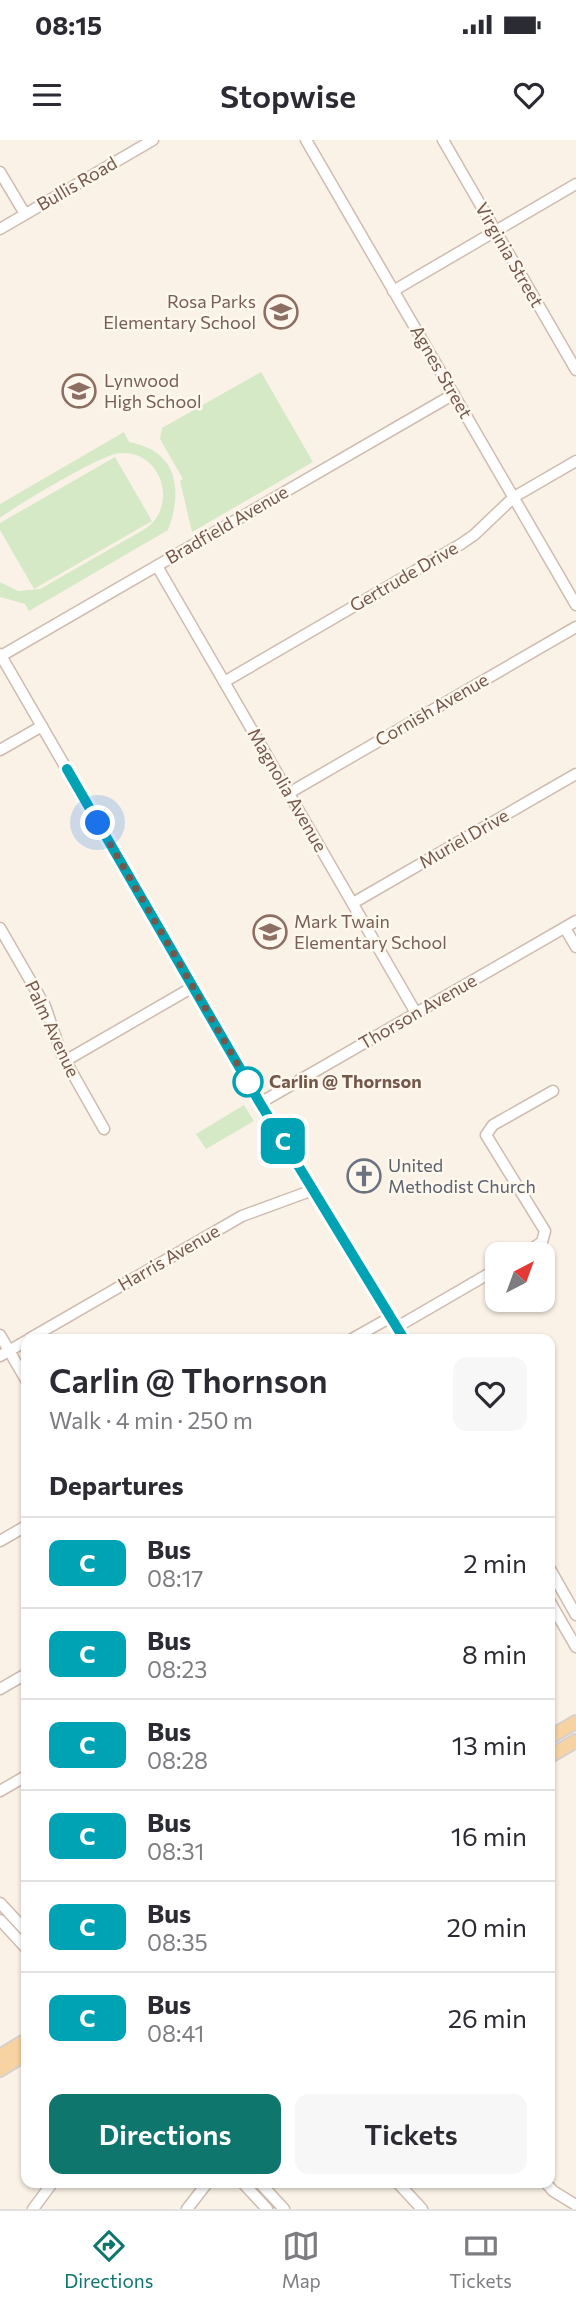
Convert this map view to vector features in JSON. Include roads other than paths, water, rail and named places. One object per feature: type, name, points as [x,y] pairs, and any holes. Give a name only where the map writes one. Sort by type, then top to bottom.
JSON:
[{"type":"main road","points":[[555,1734],[576,1721]]},
{"type":"main road","points":[[555,1753],[576,1741]]},
{"type":"main road","points":[[0,2056],[21,2043]]},
{"type":"main road","points":[[0,2070],[21,2057]]},
{"type":"street","name":"Agnes Street","points":[[306,140],[576,605]]},
{"type":"street","name":"Virginia Street","points":[[443,140],[576,370]]},
{"type":"street","name":"Bullis Road","points":[[0,229],[150,141]]},
{"type":"street","points":[[0,172],[25,214]]},
{"type":"street","points":[[393,291],[576,184]]},
{"type":"street","name":"Bradfield Avenue","points":[[1,655],[453,394]]},
{"type":"street","name":"Gertrude Drive","points":[[224,682],[474,536],[514,498],[576,461]]},
{"type":"street","name":"Magnolia Avenue","points":[[157,566],[416,1013]]},
{"type":"street","name":"Cornish Avenue","points":[[289,793],[576,627]]},
{"type":"street","points":[[1,655],[260,1103],[401,1334]]},
{"type":"street","points":[[0,750],[42,726]]},
{"type":"street","name":"Muriel Drive","points":[[353,903],[576,774]]},
{"type":"street","name":"Thorson Avenue","points":[[260,1103],[576,921]]},
{"type":"street","name":"Palm Avenue","points":[[0,928],[45,1006],[65,1061],[104,1129]]},
{"type":"street","points":[[565,928],[576,947]]},
{"type":"street","points":[[65,1061],[193,987]]},
{"type":"street","points":[[541,1242],[545,1231],[488,1138],[487,1131],[553,1091]]},
{"type":"street","name":"Harris Avenue","points":[[38,1334],[242,1216],[313,1189]]},
{"type":"street","points":[[397,1327],[485,1276]]},
{"type":"street","points":[[361,1334],[391,1317]]},
{"type":"street","points":[[0,1335],[4,1353],[21,1374]]},
{"type":"street","name":"Harris Avenue","points":[[4,1353],[21,1344]]},
{"type":"street","points":[[0,1541],[21,1529]]},
{"type":"street","points":[[555,1578],[576,1615]]},
{"type":"street","points":[[555,1613],[576,1647]]},
{"type":"street","points":[[0,1689],[21,1677]]},
{"type":"street","points":[[0,1791],[21,1779]]},
{"type":"street","points":[[0,1903],[21,1926]]},
{"type":"street","points":[[21,1914],[1,1923],[21,1943]]},
{"type":"street","points":[[33,2209],[49,2188]]},
{"type":"street","points":[[187,2209],[203,2188]]},
{"type":"street","points":[[248,2188],[267,2209]]},
{"type":"street","points":[[265,2188],[284,2209]]},
{"type":"street","points":[[403,2188],[422,2209]]},
{"type":"street","points":[[550,2188],[573,2206]]},
{"type":"place","name":"Rosa Parks Elementary School","points":[[281,312]]},
{"type":"place","name":"Lynwood High School","points":[[79,391]]},
{"type":"place","name":"Mark Twain Elementary School","points":[[270,932]]},
{"type":"place","name":"Carlin @ Thornson","points":[[248,1082]]},
{"type":"place","name":"United Methodist Church","points":[[364,1176]]}]
